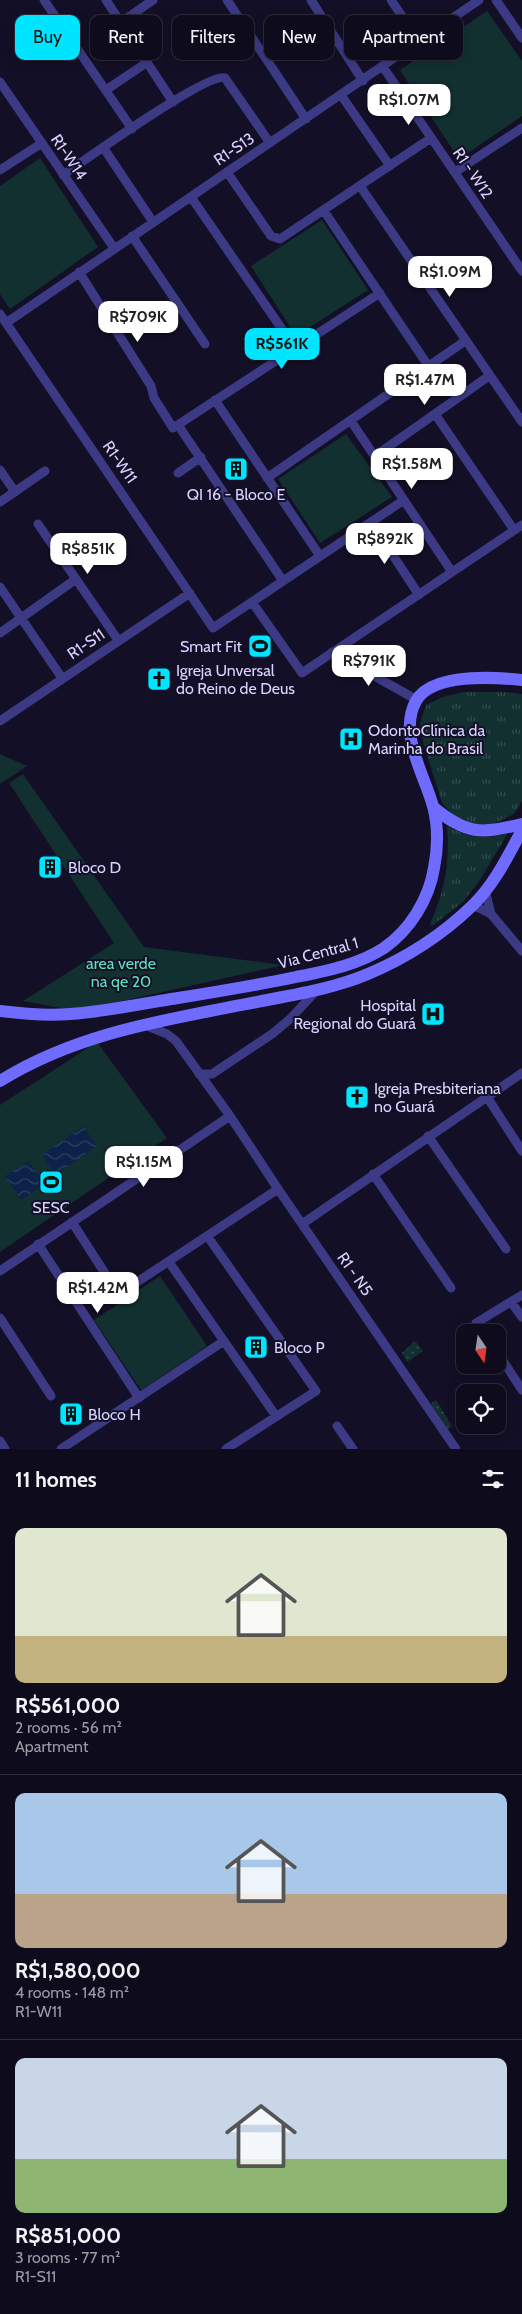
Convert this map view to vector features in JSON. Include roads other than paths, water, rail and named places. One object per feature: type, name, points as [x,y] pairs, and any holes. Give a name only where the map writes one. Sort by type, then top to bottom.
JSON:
[{"type":"street","points":[[44,0],[132,129]]},
{"type":"street","points":[[106,0],[116,15]]},
{"type":"street","points":[[130,15],[153,0]]},
{"type":"street","points":[[227,0],[306,119]]},
{"type":"street","points":[[311,0],[363,81]]},
{"type":"street","points":[[391,0],[402,15]]},
{"type":"street","name":"R1-S13","points":[[457,15],[479,0]]},
{"type":"street","points":[[496,0],[518,25],[522,38]]},
{"type":"street","points":[[144,60],[173,102]]},
{"type":"street","name":"R1-S13","points":[[6,323],[393,60]]},
{"type":"street","points":[[106,90],[146,63]]},
{"type":"street","name":"R1 - W12","points":[[383,67],[522,271]]},
{"type":"street","points":[[63,175],[211,79],[225,78],[270,143]]},
{"type":"street","name":"R1-W14","points":[[0,82],[114,248]]},
{"type":"street","points":[[341,95],[390,166]]},
{"type":"street","points":[[455,172],[522,128]]},
{"type":"street","points":[[227,172],[274,238],[283,238],[431,138]]},
{"type":"street","points":[[0,170],[42,143]]},
{"type":"street","points":[[103,148],[153,222]]},
{"type":"street","points":[[360,186],[522,422]]},
{"type":"street","points":[[191,197],[295,348]]},
{"type":"street","points":[[324,211],[429,367]]},
{"type":"street","points":[[132,236],[205,344]]},
{"type":"street","points":[[79,272],[150,386],[154,398],[173,428],[380,294]]},
{"type":"street","name":"R1-W11","points":[[0,314],[213,628],[252,602]]},
{"type":"street","points":[[267,478],[465,341]]},
{"type":"street","points":[[375,456],[489,376]]},
{"type":"street","points":[[215,400],[320,556]]},
{"type":"street","points":[[404,500],[252,602],[302,673],[518,528],[435,414]]},
{"type":"street","points":[[350,421],[452,572]]},
{"type":"street","points":[[178,424],[283,580]]},
{"type":"street","points":[[178,473],[201,457]]},
{"type":"street","points":[[0,470],[15,492]]},
{"type":"street","points":[[0,502],[45,471]]},
{"type":"street","points":[[371,522],[419,594]]},
{"type":"street","points":[[38,524],[118,640]]},
{"type":"street","points":[[0,633],[76,579]]},
{"type":"street","points":[[0,587],[62,678]]},
{"type":"street","name":"R1-S11","points":[[1,718],[190,593]]},
{"type":"street","points":[[332,652],[417,700],[429,688],[448,682],[499,678],[522,680]]},
{"type":"street","name":"Via Central 1","points":[[0,1011],[33,1016],[72,1014],[246,988],[331,970],[368,957],[385,947],[410,923],[429,888],[434,868],[436,845],[433,807],[413,746],[410,729],[412,713],[417,700]]},
{"type":"street","points":[[433,807],[449,820],[466,829],[488,830],[522,824]]},
{"type":"street","name":"Via Central 1","points":[[0,1081],[19,1069],[92,1038],[144,1024],[317,990],[368,974],[401,958],[440,934],[473,905],[501,869],[522,830]]},
{"type":"street","points":[[485,890],[491,914]]},
{"type":"street","points":[[473,905],[491,914],[522,951]]},
{"type":"street","points":[[198,1074],[212,1074],[272,1034],[290,1019],[317,990]]},
{"type":"street","name":"R1 - N5","points":[[144,1024],[171,1037],[230,1116],[456,1449]]},
{"type":"street","points":[[0,1088],[49,1055]]},
{"type":"street","points":[[209,1089],[212,1074]]},
{"type":"street","points":[[302,1224],[428,1136],[522,1074]]},
{"type":"street","points":[[487,1097],[522,1151]]},
{"type":"street","points":[[0,1271],[230,1116]]},
{"type":"street","points":[[428,1136],[506,1249]]},
{"type":"street","points":[[373,1174],[451,1288]]},
{"type":"street","points":[[72,1222],[118,1290],[127,1290],[278,1189]]},
{"type":"street","points":[[208,1237],[316,1391],[226,1449]]},
{"type":"street","points":[[38,1244],[139,1398]]},
{"type":"street","points":[[169,1262],[276,1416]]},
{"type":"street","points":[[477,1324],[522,1294]]},
{"type":"street","points":[[511,1302],[522,1317]]},
{"type":"street","points":[[0,1318],[51,1396]]},
{"type":"street","points":[[64,1448],[224,1341]]},
{"type":"street","points":[[506,1365],[522,1390]]},
{"type":"street","points":[[337,1426],[353,1449]]},
{"type":"street","points":[[0,1441],[5,1449]]},
{"type":"water","points":[[83,1126],[97,1146],[56,1175],[42,1155]]},
{"type":"water","points":[[29,1161],[44,1184],[21,1200],[5,1176]]},
{"type":"place","name":"QI 16 - Bloco E","points":[[236,469]]},
{"type":"place","name":"Smart Fit","points":[[260,646]]},
{"type":"place","name":"Igreja Unversal do Reino de Deus","points":[[159,679]]},
{"type":"place","name":"OdontoClínica da Marinha do Brasil","points":[[351,739]]},
{"type":"place","name":"Bloco D","points":[[50,867]]},
{"type":"place","name":"Hospital Regional do Guará","points":[[433,1014]]},
{"type":"place","name":"Igreja Presbiteriana no Guará","points":[[357,1097]]},
{"type":"place","name":"SESC","points":[[51,1182]]},
{"type":"place","name":"Bloco P","points":[[256,1347]]},
{"type":"place","name":"Bloco H","points":[[71,1414]]},
{"type":"park label","name":"area verde na qe 20","points":[[121,972]]}]
